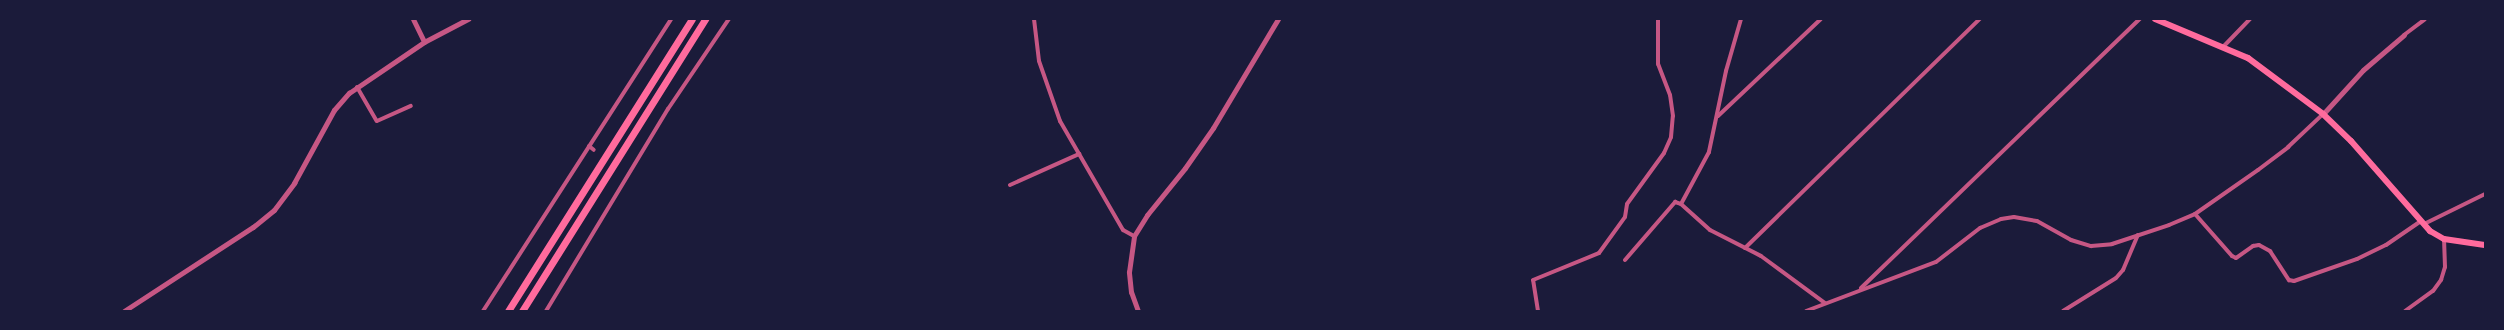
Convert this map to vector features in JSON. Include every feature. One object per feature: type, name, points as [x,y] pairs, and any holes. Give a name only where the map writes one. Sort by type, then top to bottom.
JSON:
[{"type":"highway","points":[[508,311],[692,19]]},
{"type":"highway","points":[[522,311],[705,19]]},
{"type":"main road","points":[[2155,19],[2248,58],[2323,114],[2351,141],[2430,231],[2444,239],[2485,245]]},
{"type":"street","points":[[413,19],[424,42]]},
{"type":"street","points":[[124,311],[253,227],[274,210],[294,183],[334,110],[357,87],[424,42],[468,19]]},
{"type":"street","points":[[483,311],[670,19]]},
{"type":"street","points":[[546,311],[694,68],[729,19]]},
{"type":"street","points":[[1034,19],[1039,61],[1060,121],[1123,230],[1134,236]]},
{"type":"street","points":[[1138,311],[1131,292],[1129,272],[1134,236],[1147,215],[1185,168],[1213,128],[1278,19]]},
{"type":"street","points":[[1538,311],[1533,280],[1599,253],[1625,218],[1627,204],[1664,153],[1671,137],[1673,116],[1670,96],[1658,64],[1658,19]]},
{"type":"street","points":[[1681,204],[1709,152],[1718,116],[1726,71],[1741,19]]},
{"type":"street","points":[[1718,116],[1821,19]]},
{"type":"street","points":[[1745,248],[1980,19]]},
{"type":"street","points":[[1861,289],[2140,19]]},
{"type":"street","points":[[2223,47],[2250,19]]},
{"type":"street","points":[[1806,311],[1861,289],[1902,277],[1936,262],[1980,228],[2001,219],[2014,217],[2037,221],[2071,240],[2091,246],[2112,244],[2195,214],[2264,166],[2323,114],[2362,70],[2425,19]]},
{"type":"street","points":[[357,87],[377,121],[412,106]]},
{"type":"street","points":[[589,146],[594,150]]},
{"type":"street","points":[[1010,186],[1079,154]]},
{"type":"street","points":[[626,169],[630,172]]},
{"type":"street","points":[[2195,214],[2232,256],[2236,258],[2253,246],[2259,245],[2270,251],[2289,280],[2294,281],[2357,259],[2386,245],[2423,222],[2485,194]]},
{"type":"street","points":[[1625,260],[1674,202],[1681,204],[1710,230],[1761,256],[1825,303]]},
{"type":"street","points":[[2063,311],[2116,278],[2123,270],[2138,235]]},
{"type":"street","points":[[2405,311],[2433,291],[2441,280],[2445,267],[2444,239]]}]
